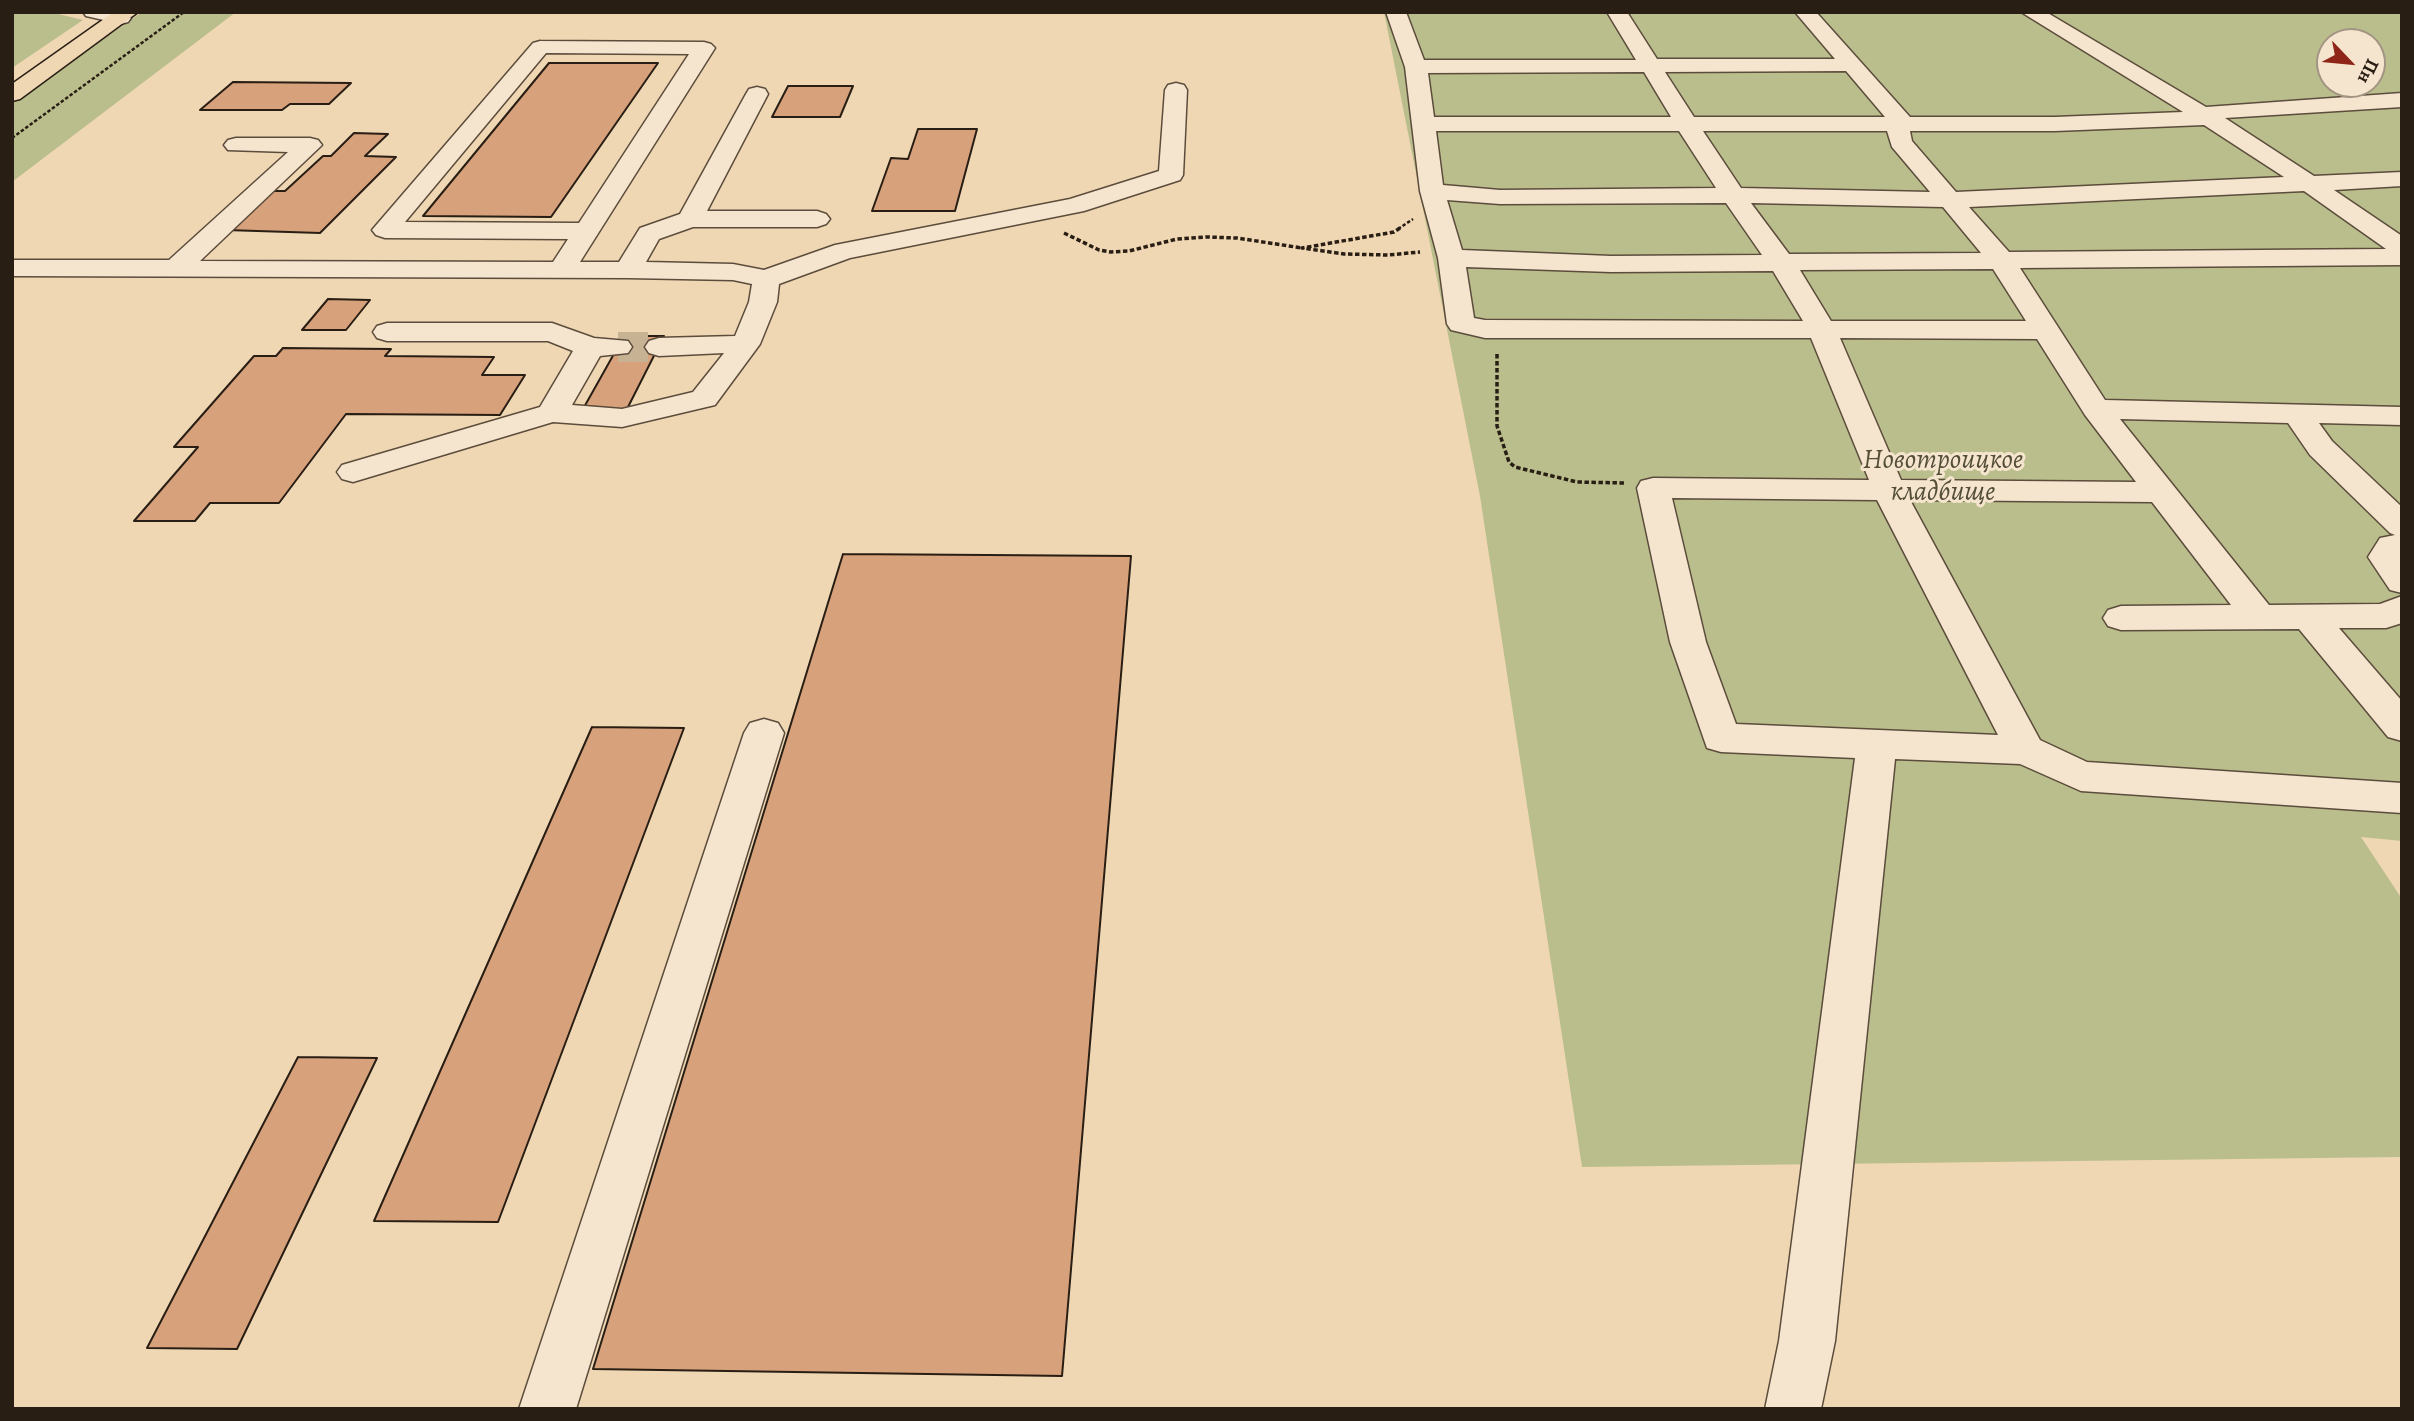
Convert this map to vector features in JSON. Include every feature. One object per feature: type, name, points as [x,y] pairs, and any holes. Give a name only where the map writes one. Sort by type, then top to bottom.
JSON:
[{"type":"highway","points":[[12,94],[125,15]]},
{"type":"street","points":[[93,12],[125,15]]},
{"type":"street","points":[[1396,12],[1416,67],[1434,198],[1451,258],[1461,324],[1493,329],[2046,330]]},
{"type":"street","points":[[1618,12],[1687,125],[1782,262],[1822,329],[1890,492],[1964,637],[2026,750]]},
{"type":"street","points":[[1805,12],[1903,123]]},
{"type":"street","points":[[2031,12],[2207,116],[2402,248]]},
{"type":"street","points":[[562,269],[587,231],[696,59],[704,48],[540,47],[385,230],[587,231]]},
{"type":"street","points":[[1416,67],[1850,65]]},
{"type":"street","points":[[12,268],[562,269],[733,272],[766,279],[844,251],[1075,206],[1171,175],[1176,90]]},
{"type":"street","points":[[690,219],[757,94]]},
{"type":"street","points":[[1423,124],[2055,124],[2207,116],[2243,108],[2402,100]]},
{"type":"street","points":[[1903,123],[1898,129],[1900,142],[2002,261],[2096,409],[2262,619]]},
{"type":"street","points":[[174,270],[310,145],[236,145]]},
{"type":"street","points":[[1434,198],[1733,195],[1951,201],[2402,179]]},
{"type":"street","points":[[628,270],[649,234],[690,219],[817,219]]},
{"type":"street","points":[[1451,258],[1611,264],[2402,257]]},
{"type":"street","points":[[353,472],[552,413],[622,418],[704,399],[746,344],[763,302],[766,279]]},
{"type":"street","points":[[387,331],[552,332],[604,347],[552,413]]},
{"type":"street","points":[[659,347],[746,344]]},
{"type":"street","points":[[2096,409],[2402,416]]},
{"type":"street","points":[[2296,412],[2321,448],[2402,526]]},
{"type":"street","points":[[2161,492],[1890,492],[1653,488],[1688,642],[1721,738],[2026,750],[2081,776],[2402,798]]},
{"type":"street","points":[[2402,544],[2392,546],[2385,557],[2402,582]]},
{"type":"street","points":[[2121,618],[2386,616],[2402,608]]},
{"type":"street","points":[[2310,618],[2402,727]]},
{"type":"street","points":[[547,1409],[764,733]]},
{"type":"street","points":[[1793,1409],[1808,1328],[1877,743]]},
{"type":"path","points":[[12,138],[184,12]]},
{"type":"path","points":[[1302,248],[1394,232],[1434,198]]},
{"type":"path","points":[[1019,218],[1049,226],[1099,250],[1129,251],[1177,239],[1207,237],[1237,238],[1344,254],[1388,256],[1426,250],[1451,258]]},
{"type":"path","points":[[1493,329],[1497,355],[1497,425],[1509,462],[1515,467],[1577,482],[1647,483],[1653,488]]},
{"type":"green space","points":[[12,12],[50,12],[83,20],[12,68]]},
{"type":"green space","points":[[142,12],[236,12],[12,182],[12,103]]},
{"type":"green space","name":"Новотроицкое кладбище","points":[[1384,12],[2402,12],[2402,841],[2361,837],[2402,899],[2402,1157],[1582,1167],[1480,496]]},
{"type":"building","points":[[549,63],[658,63],[551,217],[423,216]]},
{"type":"building","points":[[233,82],[351,83],[329,104],[290,104],[282,110],[200,110]]},
{"type":"building","points":[[788,86],[853,86],[840,117],[772,117]]},
{"type":"building","points":[[918,129],[977,129],[955,211],[872,211],[891,158],[908,159]]},
{"type":"building","points":[[354,133],[388,134],[365,156],[396,157],[320,233],[226,230],[269,191],[285,191],[323,156],[331,156]]},
{"type":"building","points":[[328,299],[370,300],[346,330],[302,330]]},
{"type":"building","points":[[624,336],[664,336],[627,409],[583,409]]},
{"type":"building","points":[[283,348],[391,349],[385,356],[494,357],[482,375],[525,375],[500,415],[346,414],[279,503],[210,503],[195,521],[134,521],[198,447],[174,447],[254,356],[276,356]]},
{"type":"building","points":[[843,554],[1131,556],[1062,1376],[593,1369]]},
{"type":"building","points":[[592,727],[684,728],[498,1222],[374,1221]]},
{"type":"building","points":[[298,1057],[377,1058],[237,1349],[147,1348]]},
{"type":"tunnel","points":[[618,347],[659,347]]}]
